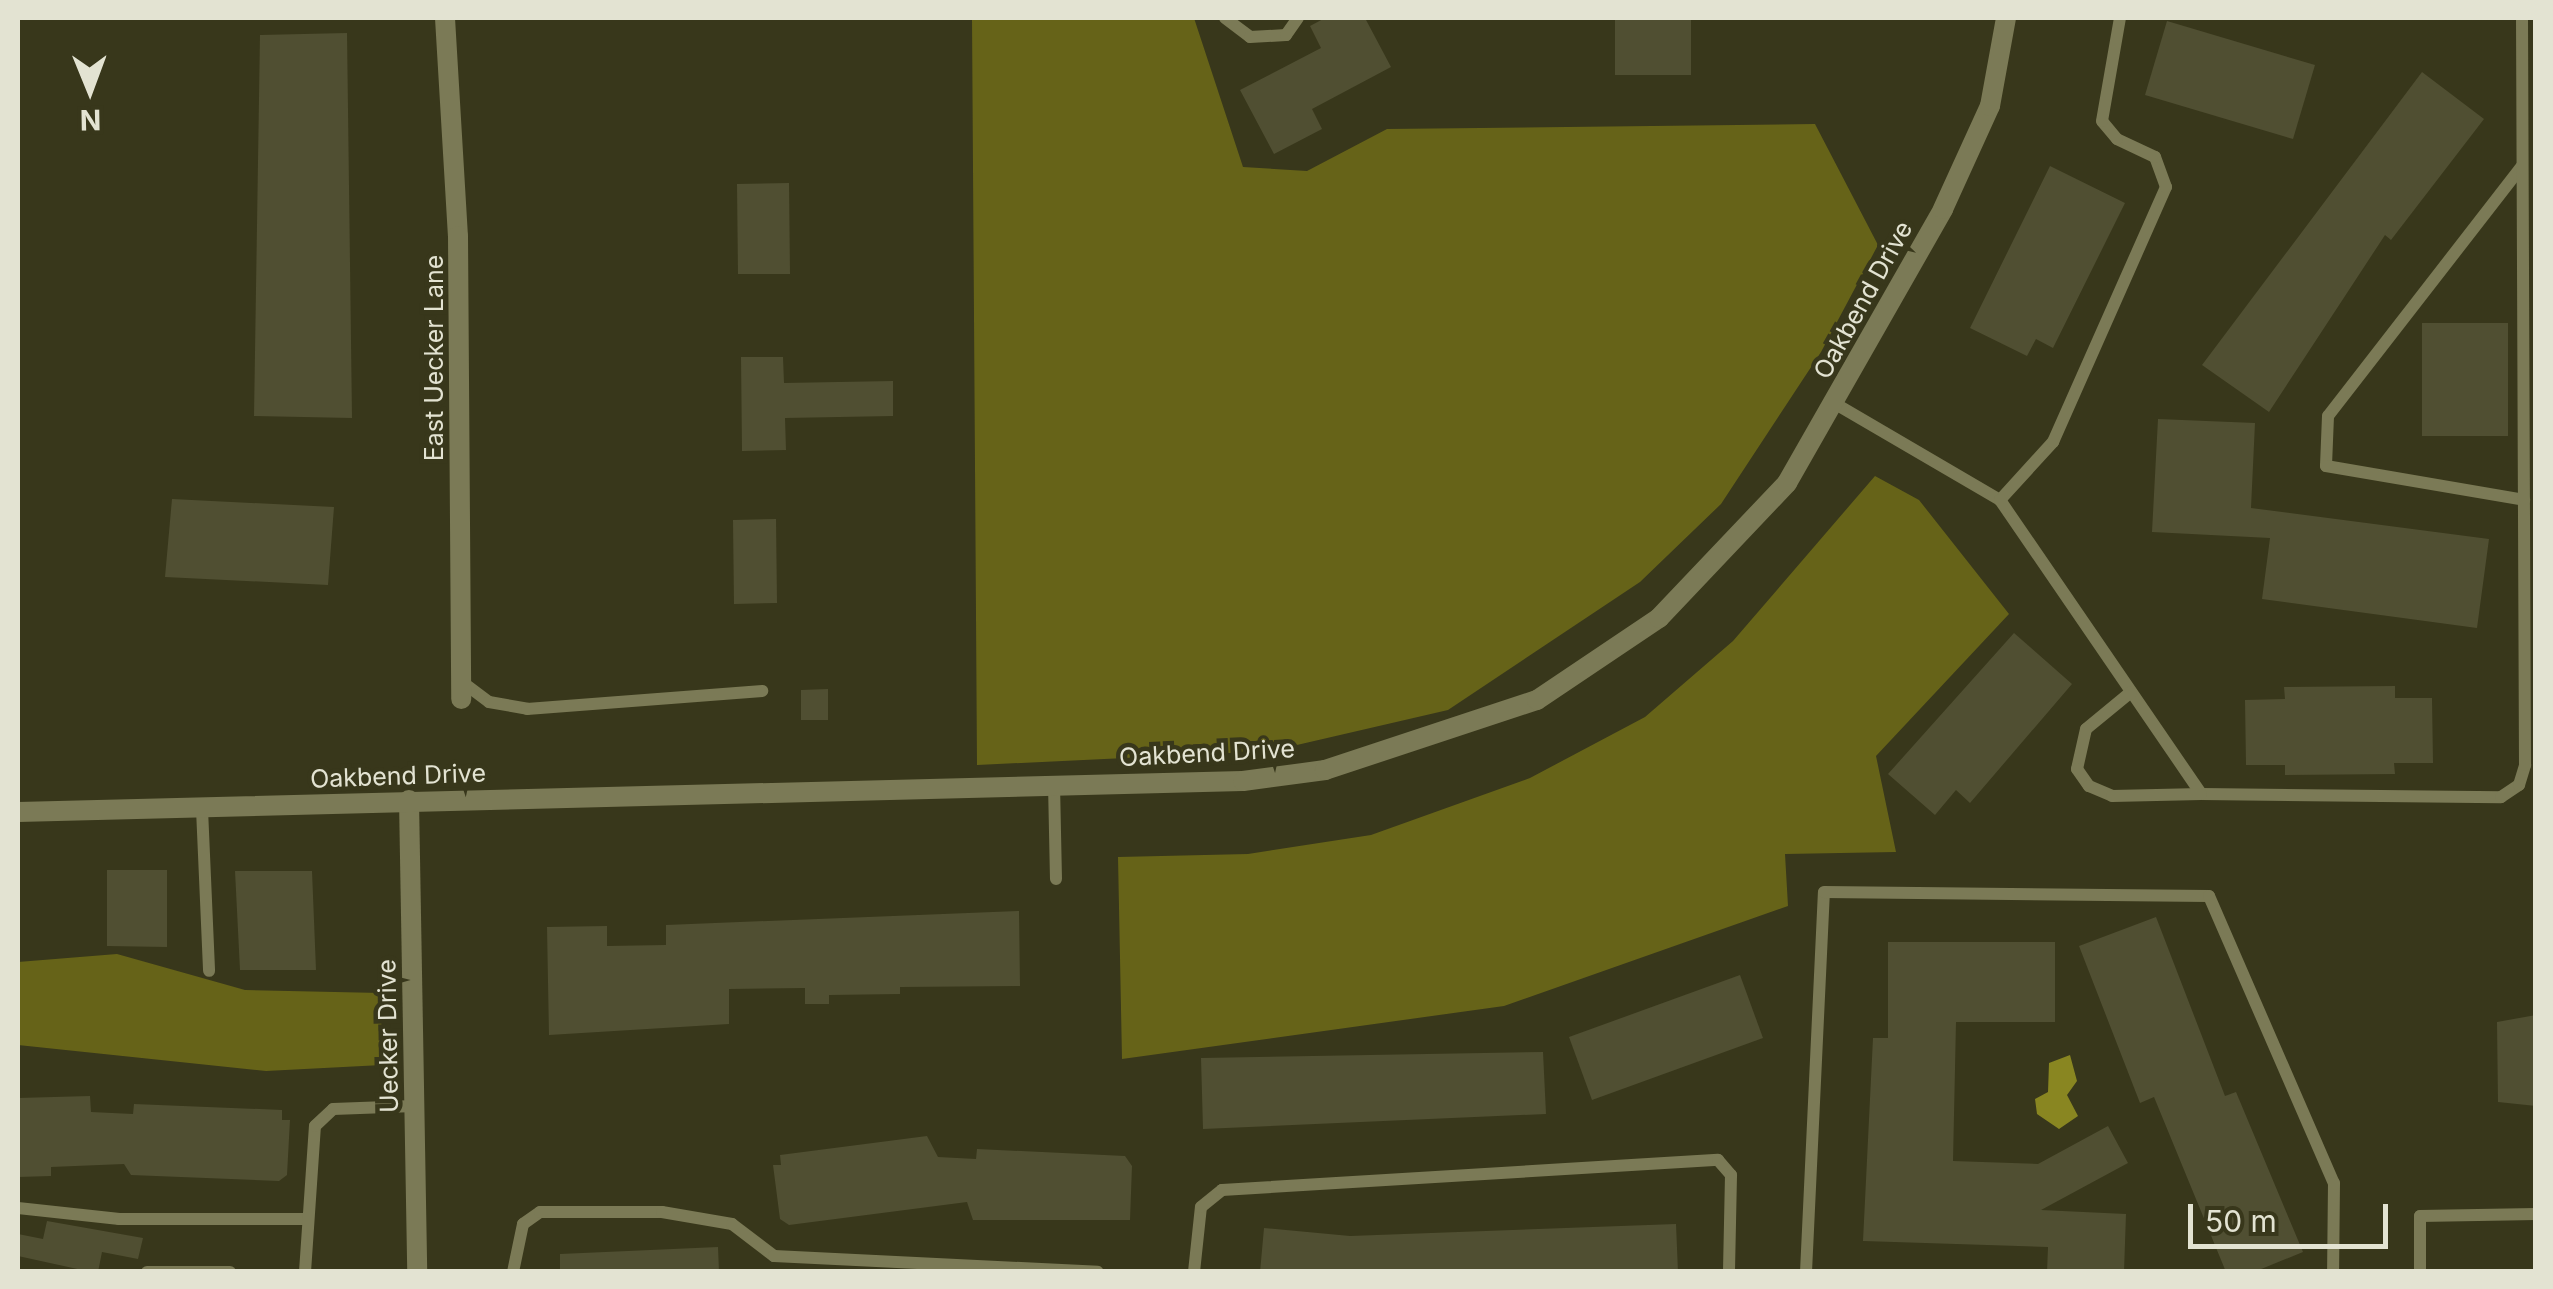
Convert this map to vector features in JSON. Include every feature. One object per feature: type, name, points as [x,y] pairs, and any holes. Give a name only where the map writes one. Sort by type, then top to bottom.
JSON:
[{"type":"street","name":"East Uecker Lane","points":[[445,18],[458,236],[461,690]]},
{"type":"street","name":"Oakbend Drive","points":[[18,812],[1243,780],[1325,770],[1537,700],[1659,618],[1707,573],[1788,482],[1944,209],[1990,106],[2006,18]]},
{"type":"street","name":"Uecker Drive","points":[[409,800],[417,1272]]},
{"type":"lane","points":[[1225,18],[1250,38],[1286,36],[1298,18]]},
{"type":"lane","points":[[2000,500],[2054,442],[2166,188],[2155,158],[2117,139],[2102,121],[2120,18]]},
{"type":"lane","points":[[2131,692],[2086,729],[2078,769],[2089,786],[2112,796],[2500,797],[2519,786],[2524,500],[2522,18]]},
{"type":"lane","points":[[2522,165],[2328,416],[2326,466],[2524,500]]},
{"type":"lane","points":[[1834,403],[2000,500],[2200,794]]},
{"type":"lane","points":[[461,690],[489,702],[527,709],[762,691]]},
{"type":"lane","points":[[1054,784],[1056,879]]},
{"type":"lane","points":[[202,808],[209,971]]},
{"type":"lane","points":[[1806,1272],[1824,892],[2209,896],[2334,1183],[2333,1272]]},
{"type":"lane","points":[[305,1272],[315,1126],[332,1109],[414,1106]]},
{"type":"lane","points":[[1194,1272],[1201,1208],[1222,1190],[1718,1160],[1732,1175],[1729,1272]]},
{"type":"lane","points":[[18,1208],[119,1219],[306,1219]]},
{"type":"lane","points":[[514,1272],[524,1224],[540,1212],[706,1217],[732,1224],[774,1256],[1098,1272]]},
{"type":"lane","points":[[2420,1272],[2420,1216],[2536,1214]]},
{"type":"lane","points":[[773,1272],[774,1256]]},
{"type":"lane","points":[[147,1272],[230,1272]]},
{"type":"shaded area","points":[[972,18],[1194,18],[1243,167],[1307,171],[1387,129],[1815,124],[1878,245],[1821,352],[1721,504],[1640,582],[1448,710],[1271,751],[977,765]]},
{"type":"shaded area","points":[[1875,476],[1919,500],[2009,614],[1876,756],[1896,852],[1785,854],[1788,906],[1504,1006],[1122,1059],[1118,857],[1248,854],[1371,835],[1530,778],[1645,717],[1733,641]]},
{"type":"shaded area","points":[[117,954],[245,990],[381,993],[382,1065],[266,1071],[18,1045],[18,962]]},
{"type":"shaded area","points":[[2070,1055],[2077,1081],[2067,1095],[2078,1116],[2059,1129],[2037,1114],[2035,1099],[2048,1092],[2049,1063]]},
{"type":"building","points":[[1325,18],[1365,18],[1391,67],[1312,109],[1322,129],[1274,154],[1240,90],[1321,48],[1310,26]]},
{"type":"building","points":[[1615,18],[1691,18],[1691,75],[1615,75]]},
{"type":"building","points":[[2167,21],[2315,65],[2293,139],[2145,95]]},
{"type":"building","points":[[347,33],[352,418],[254,416],[260,35]]},
{"type":"building","points":[[2422,72],[2484,119],[2391,240],[2385,235],[2269,412],[2202,365]]},
{"type":"building","points":[[2050,166],[2125,203],[2053,348],[2036,339],[2027,356],[1970,328]]},
{"type":"building","points":[[789,183],[790,274],[738,274],[737,184]]},
{"type":"building","points":[[2422,323],[2508,323],[2508,436],[2422,436]]},
{"type":"building","points":[[741,357],[783,357],[784,383],[893,381],[893,416],[785,418],[786,450],[742,451]]},
{"type":"building","points":[[2158,419],[2255,423],[2251,508],[2489,539],[2477,628],[2262,599],[2270,538],[2152,532]]},
{"type":"building","points":[[172,499],[334,507],[328,585],[165,577]]},
{"type":"building","points":[[776,519],[777,603],[734,604],[733,520]]},
{"type":"building","points":[[2014,633],[2072,684],[1970,803],[1956,790],[1935,815],[1888,774]]},
{"type":"building","points":[[2395,686],[2395,698],[2432,698],[2433,763],[2394,763],[2395,774],[2285,775],[2285,765],[2246,765],[2245,700],[2285,699],[2284,687]]},
{"type":"building","points":[[828,689],[828,720],[801,720],[801,690]]},
{"type":"building","points":[[107,870],[167,870],[167,947],[107,946]]},
{"type":"building","points":[[235,871],[312,871],[316,970],[240,970]]},
{"type":"building","points":[[1019,911],[1020,986],[900,987],[900,994],[829,995],[829,1004],[805,1004],[805,988],[729,989],[729,1024],[549,1035],[547,927],[607,926],[607,946],[666,945],[666,925]]},
{"type":"building","points":[[2156,917],[2225,1096],[2236,1092],[2303,1252],[2254,1272],[2226,1272],[2154,1097],[2140,1103],[2079,946]]},
{"type":"building","points":[[1888,942],[2055,942],[2055,1022],[1956,1022],[1953,1161],[2038,1164],[2108,1126],[2128,1163],[2041,1210],[2126,1214],[2124,1272],[2047,1272],[2048,1247],[1863,1241],[1873,1038],[1888,1038]]},
{"type":"building","points":[[1740,975],[1763,1038],[1592,1100],[1569,1037]]},
{"type":"building","points":[[2536,1015],[2536,1106],[2498,1102],[2497,1022]]},
{"type":"building","points":[[1543,1052],[1546,1114],[1203,1129],[1201,1058]]},
{"type":"building","points":[[90,1096],[91,1112],[133,1114],[134,1104],[282,1110],[282,1120],[290,1120],[287,1175],[279,1181],[131,1175],[124,1164],[51,1167],[51,1176],[18,1177],[18,1098]]},
{"type":"building","points":[[927,1136],[938,1157],[976,1159],[977,1149],[1125,1156],[1132,1166],[1130,1220],[973,1220],[967,1202],[789,1225],[780,1219],[773,1165],[781,1165],[780,1155]]},
{"type":"building","points":[[47,1221],[143,1238],[138,1259],[102,1252],[98,1272],[91,1272],[18,1256],[18,1234],[43,1239]]},
{"type":"building","points":[[1676,1224],[1678,1272],[1260,1272],[1264,1228],[1350,1236]]},
{"type":"building","points":[[718,1247],[719,1272],[560,1272],[560,1254]]}]
